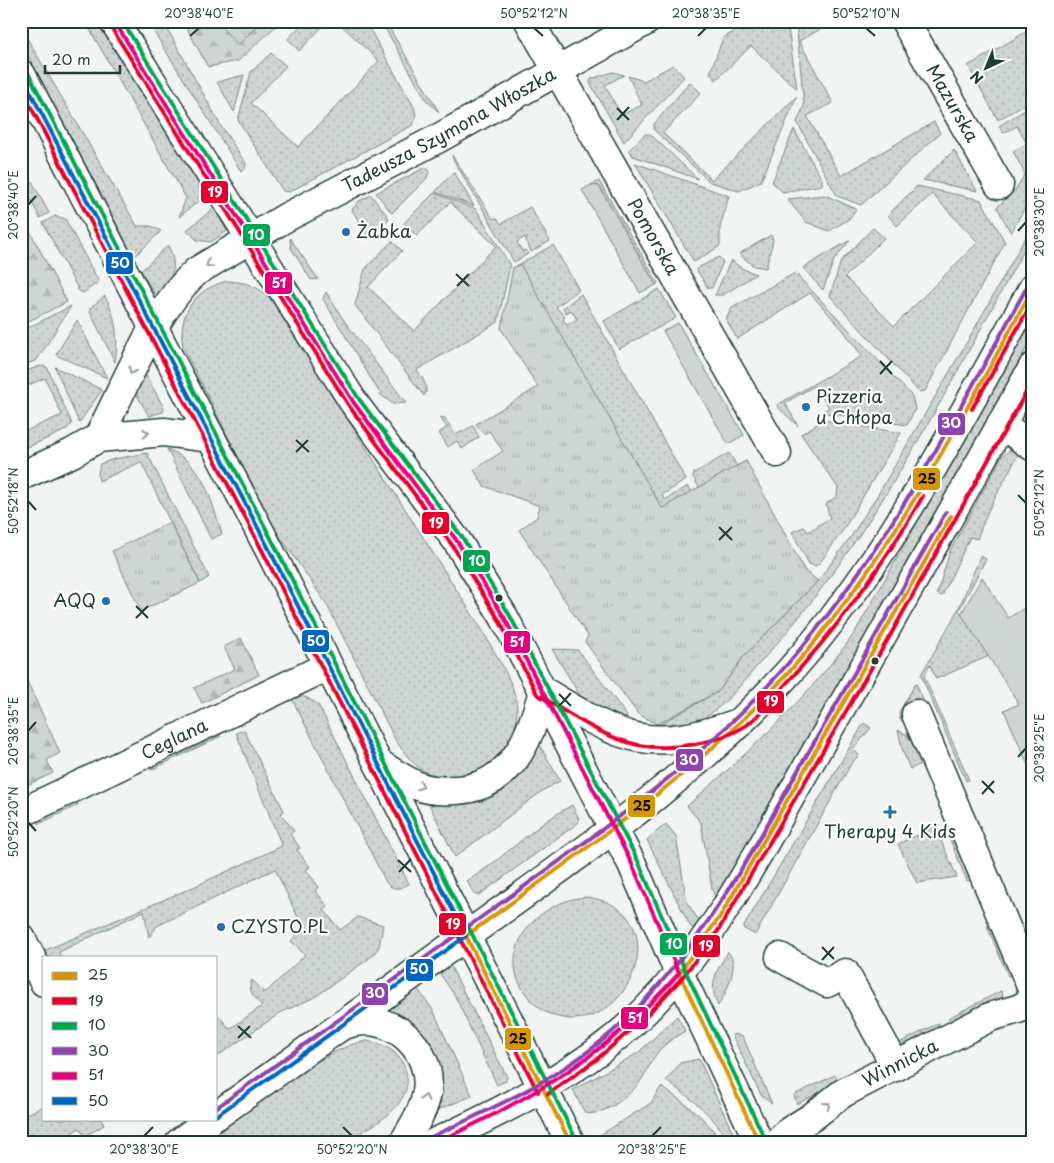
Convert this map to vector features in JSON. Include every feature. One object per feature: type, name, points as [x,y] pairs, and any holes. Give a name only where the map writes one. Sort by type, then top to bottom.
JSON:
[{"type":"street","points":[[114,21],[354,403],[457,541],[504,617],[632,864],[679,973],[759,1142]]},
{"type":"street","name":"Pomorska","points":[[529,21],[776,452]]},
{"type":"street","name":"Tadeusza Szymona Włoszka","points":[[98,438],[154,328],[184,282],[197,271],[250,238],[439,138],[646,21]]},
{"type":"street","name":"Mazurska","points":[[905,21],[999,185]]},
{"type":"street","points":[[21,74],[211,438],[570,1142]]},
{"type":"street","points":[[218,1115],[614,830],[683,775],[741,722],[788,673],[824,630],[884,549],[918,494],[1033,288]]},
{"type":"street","points":[[436,1142],[544,1089],[578,1067],[616,1038],[644,1012],[679,973],[713,927],[770,832],[886,631],[1033,367]]},
{"type":"street","points":[[1002,424],[1033,447]]},
{"type":"street","points":[[21,476],[72,453],[98,438],[151,432],[211,438]]},
{"type":"street","name":"Ceglana","points":[[21,813],[328,666]]},
{"type":"street","points":[[543,691],[603,727],[640,739],[680,738],[741,722]]},
{"type":"street","points":[[378,764],[418,786],[440,792],[470,790],[490,782],[519,754],[530,734],[543,691]]},
{"type":"street","points":[[916,714],[1033,991]]},
{"type":"street","points":[[21,938],[42,978]]},
{"type":"street","points":[[780,957],[827,983],[846,973],[896,1067]]},
{"type":"street","name":"Winnicka","points":[[778,1142],[788,1132],[850,1090],[990,1017],[1018,1009],[1033,1002]]},
{"type":"street","points":[[341,1026],[365,1020],[384,1024],[409,1039],[422,1058],[427,1073],[427,1093],[416,1122],[404,1142]]},
{"type":"street","points":[[180,1142],[210,1120]]},
{"type":"green space","points":[[85,21],[96,21],[206,195],[179,217],[186,198]]},
{"type":"green space","points":[[147,21],[163,21],[221,126],[246,164],[245,169],[241,171]]},
{"type":"green space","points":[[183,21],[275,21],[276,26],[238,61],[208,67]]},
{"type":"green space","points":[[216,21],[262,21],[238,45]]},
{"type":"green space","points":[[305,21],[328,21],[299,51],[288,39]]},
{"type":"green space","points":[[337,21],[365,21],[414,107],[416,116],[413,125],[289,192],[283,191],[238,120],[251,72],[271,53],[286,66],[251,103],[298,147],[379,61]]},
{"type":"green space","points":[[381,21],[385,21],[439,112],[427,101]]},
{"type":"green space","points":[[753,21],[787,21],[797,89],[751,46],[716,80],[710,73],[723,38]]},
{"type":"green space","points":[[796,21],[835,21],[799,41],[833,103],[807,116],[841,176],[934,122],[940,133],[861,205],[837,196],[797,122],[804,106]]},
{"type":"green space","points":[[21,28],[137,226],[151,226],[161,231],[134,257],[21,42]]},
{"type":"green space","points":[[1033,28],[1033,99],[998,120],[968,66]]},
{"type":"green space","points":[[673,65],[684,77],[624,142],[590,83],[591,79],[613,72],[624,75],[605,85],[621,115],[642,105],[628,76],[644,81]]},
{"type":"green space","points":[[244,75],[234,112],[217,82]]},
{"type":"green space","points":[[690,82],[701,93],[663,133],[712,180],[797,96],[761,181],[739,191],[710,182],[654,130],[654,124]]},
{"type":"green space","points":[[1033,105],[1033,192],[1011,233],[997,207],[1014,192],[1025,174],[1013,151],[1027,144],[1017,126],[1003,133],[999,126]]},
{"type":"green space","points":[[794,129],[822,180],[822,185],[783,192],[772,182]]},
{"type":"green space","points":[[645,134],[650,134],[698,179],[633,156],[629,150]]},
{"type":"green space","points":[[954,150],[977,191],[923,180]]},
{"type":"green space","points":[[452,155],[493,219],[497,218],[501,224],[530,207],[550,241],[531,252],[525,237],[517,242],[522,251],[525,250],[528,254],[514,262]]},
{"type":"green space","points":[[635,163],[729,196],[720,227],[720,246],[694,262]]},
{"type":"green space","points":[[426,167],[429,171],[427,178],[392,213],[376,193]]},
{"type":"green space","points":[[454,172],[474,206],[435,192]]},
{"type":"green space","points":[[29,176],[49,213],[40,218],[21,181]]},
{"type":"green space","points":[[599,181],[658,283],[656,285],[599,186],[591,185]]},
{"type":"green space","points":[[591,185],[599,186],[656,285],[640,293],[582,190]]},
{"type":"green space","points":[[917,186],[981,200],[1005,242],[925,391],[919,392],[830,296],[841,261],[873,228],[884,238],[845,277],[894,326],[978,242],[932,194],[897,226],[888,215]]},
{"type":"green space","points":[[434,193],[476,209],[510,265],[498,322],[417,370],[426,386],[424,396],[355,305],[365,269],[392,241],[402,251],[368,287],[414,331],[496,246],[450,202],[417,236],[404,223]]},
{"type":"green space","points":[[371,195],[389,218],[378,232],[369,238],[352,210],[359,201]]},
{"type":"green space","points":[[825,195],[856,209],[849,219],[829,231],[806,222],[787,199]]},
{"type":"green space","points":[[214,208],[227,231],[211,242],[197,240],[187,230]]},
{"type":"green space","points":[[21,214],[67,302],[21,325]]},
{"type":"green space","points":[[55,216],[65,219],[99,282],[83,293],[79,291],[43,223]]},
{"type":"green space","points":[[1033,224],[1033,234],[942,400],[877,508],[805,610],[720,707],[702,719],[690,724],[651,729],[719,691],[744,656],[818,581],[852,535],[880,491]]},
{"type":"green space","points":[[771,235],[773,240],[766,268],[754,266],[739,254]]},
{"type":"green space","points":[[290,238],[318,279],[311,280],[291,248]]},
{"type":"green space","points":[[850,240],[834,260],[823,290],[803,268]]},
{"type":"green space","points":[[168,245],[173,260],[173,272],[160,297],[157,298],[141,271]]},
{"type":"green space","points":[[553,245],[579,290],[556,307],[565,317],[563,319],[567,325],[577,319],[571,310],[566,313],[563,308],[581,294],[686,480],[662,495],[665,500],[688,486],[694,495],[638,526],[512,274],[513,268]]},
{"type":"green space","points":[[719,257],[723,262],[712,288],[708,288],[696,269]]},
{"type":"green space","points":[[731,260],[741,268],[756,274],[723,295],[715,295]]},
{"type":"green space","points":[[520,264],[662,508],[746,461],[805,571],[818,581],[744,656],[719,691],[657,724],[638,714],[585,642],[588,636],[519,530],[537,517],[540,506],[484,486],[474,470],[503,451],[489,431],[484,434],[476,424],[538,387],[501,329],[513,268]]},
{"type":"green space","points":[[795,273],[912,396],[915,409],[907,425],[826,413],[825,410],[829,407],[814,386],[785,403],[798,426],[778,407],[777,405],[862,356],[843,330],[810,293],[737,339],[726,319],[732,308]]},
{"type":"green space","points":[[227,281],[253,286],[273,302],[484,633],[505,672],[514,692],[516,703],[517,713],[514,729],[508,744],[486,767],[471,774],[456,777],[440,777],[424,771],[408,758],[396,741],[326,603],[274,528],[183,347],[183,324],[191,305],[206,290]]},
{"type":"green space","points":[[659,289],[676,318],[619,349],[604,321]]},
{"type":"green space","points":[[326,292],[345,322],[406,403],[393,404],[381,395],[323,299]]},
{"type":"green space","points":[[105,296],[116,328],[115,362],[90,312],[90,308]]},
{"type":"green space","points":[[71,306],[37,360],[21,367],[21,331]]},
{"type":"green space","points":[[1033,318],[1033,336],[863,649],[715,897],[701,823],[687,806],[775,725],[817,681],[854,634]]},
{"type":"green space","points":[[77,320],[107,378],[56,355]]},
{"type":"green space","points":[[678,323],[744,435],[728,444],[663,331]]},
{"type":"green space","points":[[40,366],[47,367],[72,424],[64,431],[21,450],[21,433],[62,415],[45,378],[21,388],[21,373]]},
{"type":"green space","points":[[55,367],[102,390],[79,423]]},
{"type":"green space","points":[[146,375],[164,408],[163,412],[149,416],[134,390]]},
{"type":"green space","points":[[439,417],[445,418],[455,435],[473,426],[479,437],[462,449],[457,441],[448,447],[439,433],[447,427]]},
{"type":"green space","points":[[824,420],[901,433],[843,530],[819,564],[814,566],[809,564],[792,532],[804,527],[808,532],[830,518],[826,504],[837,496],[838,488],[801,434]]},
{"type":"green space","points":[[1013,448],[1021,449],[988,511],[977,539],[970,537],[942,596],[937,594],[950,551],[1002,456]]},
{"type":"green space","points":[[167,449],[180,455],[198,473],[209,495],[222,534],[211,539]]},
{"type":"green space","points":[[147,453],[209,577],[200,583],[141,462],[99,481],[100,464],[114,459]]},
{"type":"green space","points":[[729,453],[737,466],[746,461],[748,464],[700,489],[693,477],[694,473]]},
{"type":"green space","points":[[170,522],[200,583],[141,611],[112,551]]},
{"type":"green space","points":[[980,556],[986,559],[959,610],[989,656],[936,679],[930,665],[924,676],[969,780],[966,781],[921,675],[959,608]]},
{"type":"green space","points":[[982,577],[1008,618],[1033,603],[1033,776],[1004,710],[1019,704],[961,614]]},
{"type":"green space","points":[[241,638],[259,675],[202,703],[194,688],[235,669],[224,647]]},
{"type":"green space","points":[[552,649],[578,650],[627,716],[623,726],[582,699]]},
{"type":"green space","points":[[27,681],[60,753],[47,760],[53,773],[21,788],[21,684]]},
{"type":"green space","points":[[916,683],[924,703],[904,713],[907,726],[900,719],[899,712]]},
{"type":"green space","points":[[303,696],[316,703],[320,708],[409,884],[400,888],[394,888],[386,882],[291,697]]},
{"type":"green space","points":[[864,723],[871,728],[853,749],[859,755],[851,764],[755,935],[743,928]]},
{"type":"green space","points":[[244,730],[284,811],[281,814],[294,831],[290,834],[300,848],[297,850],[310,867],[306,870],[319,887],[315,890],[328,907],[324,910],[340,930],[358,917],[383,925],[379,947],[371,957],[315,997],[280,1013],[218,1056],[218,1015],[230,1029],[262,1006],[251,991],[250,984],[252,980],[265,993],[305,955],[291,941],[303,928],[275,869],[157,926],[149,937],[144,911],[59,952],[61,956],[43,956],[41,952],[189,889],[282,846],[236,733]]},
{"type":"green space","points":[[898,730],[914,739],[925,762],[910,769],[903,752]]},
{"type":"green space","points":[[217,732],[221,736],[151,770],[148,765]]},
{"type":"green space","points":[[539,744],[560,781],[542,791],[455,857],[428,802],[466,801],[495,793],[518,775]]},
{"type":"green space","points":[[76,801],[78,805],[39,824],[37,820]]},
{"type":"green space","points":[[572,805],[579,819],[578,823],[479,895],[474,894],[467,881],[494,863],[545,822]]},
{"type":"green space","points":[[950,822],[974,879],[967,881],[944,825]]},
{"type":"green space","points":[[666,824],[676,836],[687,903],[699,921],[693,928],[690,926],[647,840]]},
{"type":"green space","points":[[935,827],[957,877],[917,883],[898,844]]},
{"type":"green space","points":[[586,897],[614,906],[631,922],[638,944],[635,966],[625,988],[609,1006],[588,1017],[557,1017],[542,1010],[526,994],[517,977],[515,961],[518,945],[526,930],[538,917],[552,907],[569,900]]},
{"type":"green space","points":[[994,922],[1015,973],[1008,976],[987,926]]},
{"type":"green space","points":[[728,952],[732,957],[733,971],[718,1006],[714,991],[715,978]]},
{"type":"green space","points":[[447,966],[451,967],[507,1077],[506,1081],[497,1085],[455,996],[439,972]]},
{"type":"green space","points":[[417,988],[433,1010],[472,1096],[435,1111],[430,1044],[410,1022],[388,1011]]},
{"type":"green space","points":[[1001,991],[1003,997],[952,1023],[948,1018]]},
{"type":"green space","points":[[677,1016],[685,1031],[660,1050],[637,1086],[616,1104],[600,1112],[585,1113],[573,1090],[638,1053]]},
{"type":"green space","points":[[939,1023],[941,1028],[898,1051],[895,1045]]},
{"type":"green space","points":[[735,1034],[743,1037],[772,1104],[761,1095],[732,1035]]},
{"type":"green space","points":[[367,1041],[378,1043],[391,1050],[402,1062],[407,1076],[406,1089],[400,1101],[391,1112],[367,1129],[342,1142],[202,1142],[283,1083],[307,1068],[350,1045]]},
{"type":"green space","points":[[699,1059],[737,1142],[729,1142],[709,1115],[666,1081],[680,1063]]},
{"type":"green space","points":[[835,1075],[839,1082],[797,1104],[794,1095]]},
{"type":"green space","points":[[661,1087],[702,1118],[721,1142],[599,1142],[597,1137],[651,1103]]},
{"type":"green space","points":[[42,1107],[42,1120],[102,1120],[104,1125],[85,1136],[79,1128],[58,1142],[26,1142],[21,1133],[21,1117]]},
{"type":"transit line","name":"51","points":[[114,21],[354,403],[457,541],[504,617],[632,864],[679,973],[624,1028],[568,1071],[506,1108],[437,1142]]},
{"type":"transit line","name":"10","points":[[122,21],[359,399],[462,537],[509,614],[638,861],[685,970],[765,1139]]},
{"type":"transit line","name":"19","points":[[109,24],[349,406],[452,545],[499,620],[537,694]]},
{"type":"transit line","name":"10","points":[[27,71],[275,546],[576,1139]]},
{"type":"transit line","name":"50","points":[[21,74],[269,549],[466,936],[218,1115]]},
{"type":"transit line","name":"19","points":[[21,88],[263,552],[538,1092]]},
{"type":"transit line","name":"30","points":[[218,1107],[609,825],[683,766],[752,702],[784,668],[820,624],[886,532],[945,434],[1028,285]]},
{"type":"transit line","name":"25","points":[[466,936],[592,844],[675,780],[752,711],[788,673],[825,629],[891,536],[950,438],[1033,288]]},
{"type":"transit line","name":"19","points":[[972,409],[1033,301]]},
{"type":"transit line","name":"19","points":[[548,1094],[597,1059],[641,1021],[681,979],[718,931],[891,634],[1033,380]]},
{"type":"transit line","name":"19","points":[[540,696],[599,731],[638,745],[651,747],[679,746],[707,742],[734,732],[761,713],[823,641],[876,571],[923,496]]},
{"type":"transit line","name":"30","points":[[433,1136],[504,1102],[571,1064],[612,1032],[642,1003],[669,972],[694,940],[740,872],[946,512]]},
{"type":"transit line","name":"25","points":[[679,973],[721,915],[951,516]]},
{"type":"transit line","name":"25","points":[[466,936],[570,1142]]},
{"type":"transit line","name":"25","points":[[679,973],[759,1142]]},
{"type":"place","name":"Żabka","points":[[346,232]]},
{"type":"place","name":"Pizzeria u Chłopa","points":[[806,407]]},
{"type":"place","name":"AQQ","points":[[106,601]]},
{"type":"place","name":"Therapy 4 Kids","points":[[890,812]]},
{"type":"place","name":"CZYSTO.PL","points":[[221,927]]}]
